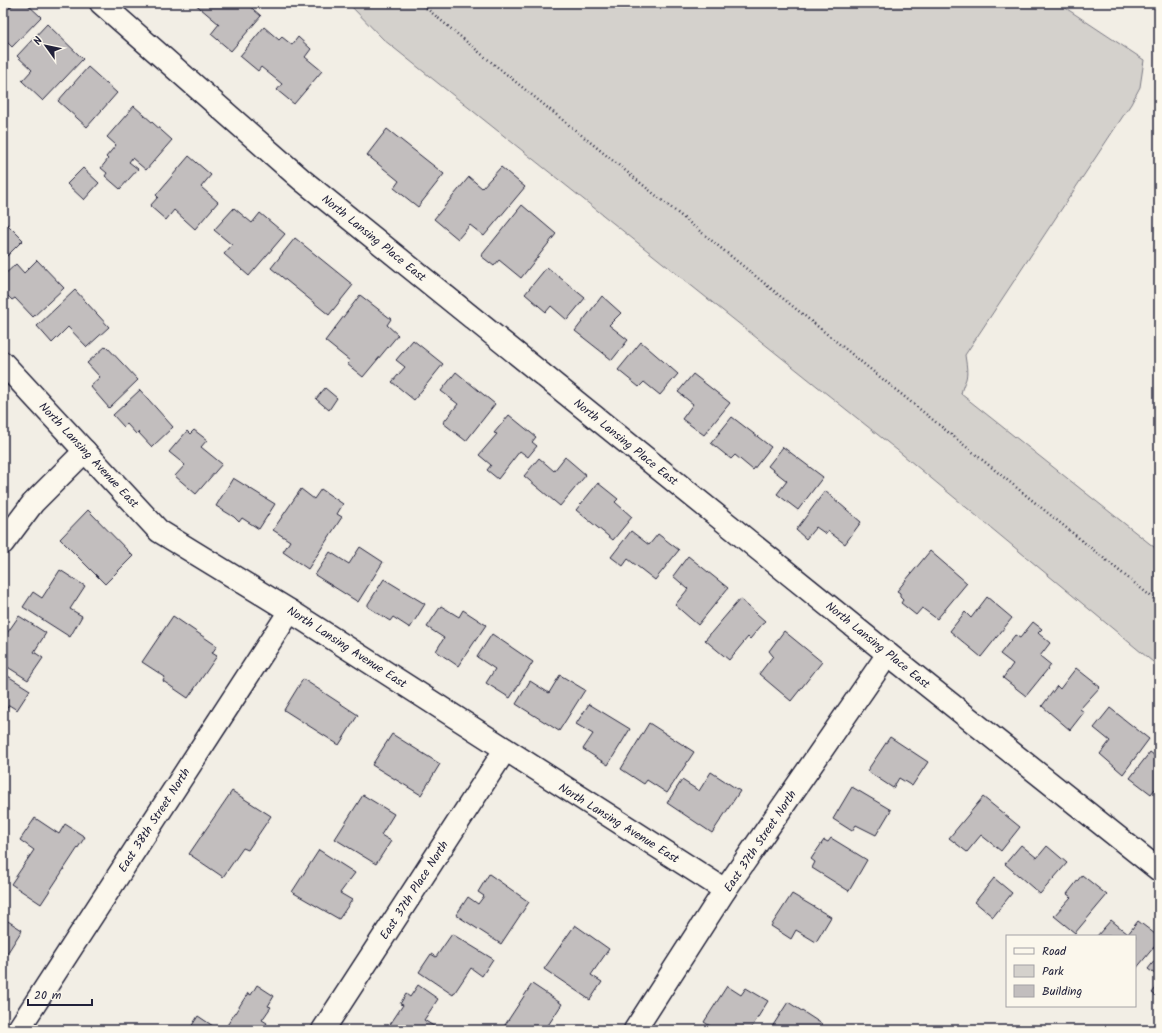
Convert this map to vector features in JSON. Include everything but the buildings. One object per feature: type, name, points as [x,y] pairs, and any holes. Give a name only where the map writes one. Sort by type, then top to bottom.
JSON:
[{"type":"street","name":"North Lansing Place East","points":[[101,3],[302,180],[888,654],[1159,870]]},
{"type":"street","name":"North Lansing Avenue East","points":[[3,363],[159,531],[290,611],[725,890]]},
{"type":"street","points":[[3,543],[33,503],[85,451]]},
{"type":"street","name":"East 38th Street North","points":[[18,1030],[290,611]]},
{"type":"street","name":"East 37th Street North","points":[[635,1030],[725,890],[888,654]]},
{"type":"street","name":"East 37th Place North","points":[[323,1030],[505,750]]},
{"type":"path","points":[[420,3],[1159,603]]},
{"type":"green space","points":[[348,3],[1058,3],[1144,60],[1140,87],[1131,104],[965,355],[967,376],[961,394],[1159,551],[1159,667],[897,450],[384,40]]}]
